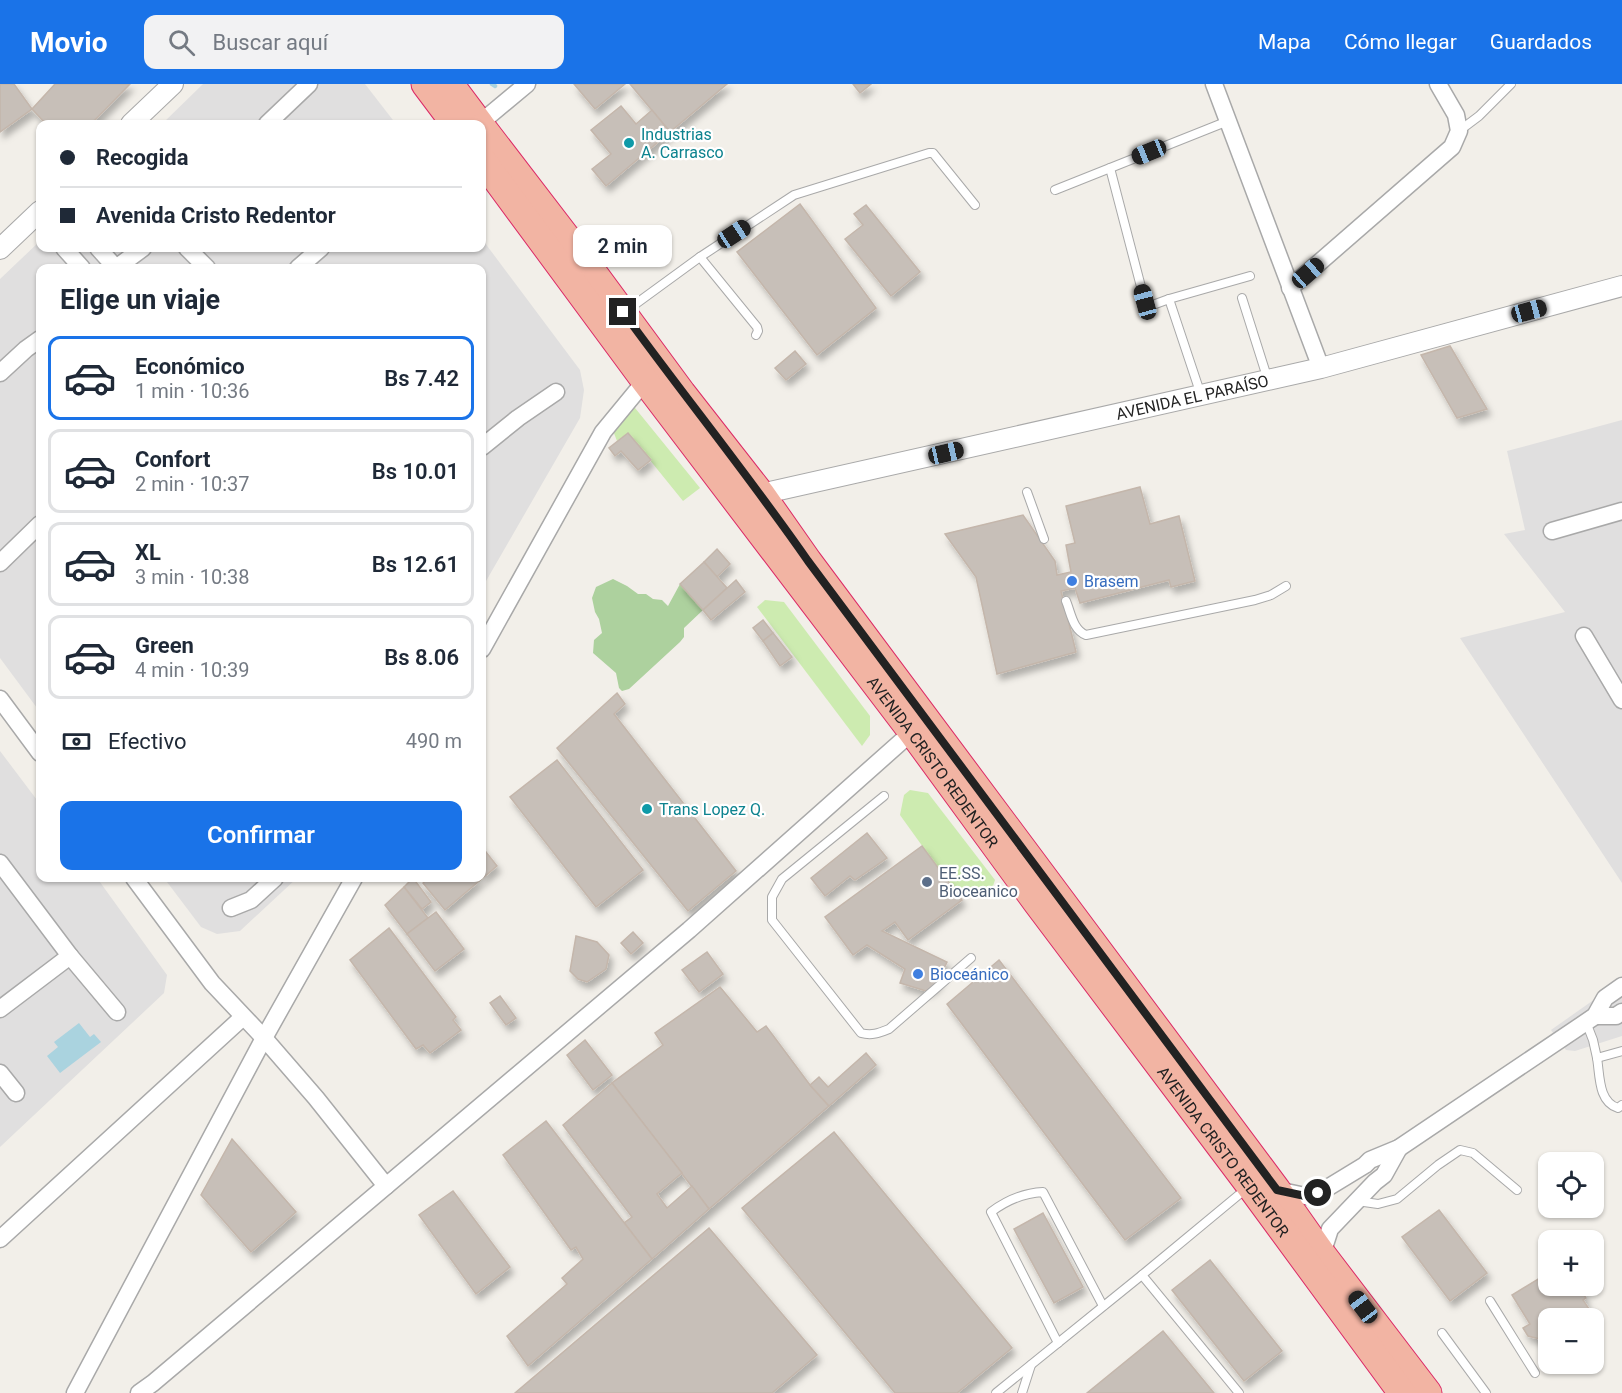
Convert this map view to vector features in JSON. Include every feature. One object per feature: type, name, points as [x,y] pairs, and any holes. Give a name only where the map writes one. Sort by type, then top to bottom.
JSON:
[{"type":"highway","points":[[425,84],[452,120]]},
{"type":"highway","name":"AVENIDA CRISTO REDENTOR","points":[[450,84],[476,120]]},
{"type":"highway","name":"AVENIDA CRISTO REDENTOR","points":[[486,133],[761,494],[808,561],[1277,1190],[1322,1254],[1428,1393]]},
{"type":"highway","name":"AVENIDA CRISTO REDENTOR","points":[[486,165],[645,381],[912,732],[1036,903],[1250,1186],[1402,1393]]},
{"type":"street","points":[[135,120],[173,84]]},
{"type":"street","points":[[271,120],[309,84]]},
{"type":"street","points":[[486,120],[527,84]]},
{"type":"street","points":[[1214,84],[1321,369]]},
{"type":"street","points":[[1290,288],[1452,147],[1459,131],[1456,115],[1438,84]]},
{"type":"street","points":[[0,249],[36,219]]},
{"type":"street","points":[[68,252],[78,264]]},
{"type":"street","points":[[102,252],[112,264]]},
{"type":"street","points":[[121,264],[137,252]]},
{"type":"street","points":[[191,252],[203,264]]},
{"type":"street","points":[[303,264],[316,252]]},
{"type":"street","name":"AVENIDA EL PARAÍSO","points":[[761,494],[1321,369],[1622,286]]},
{"type":"street","points":[[0,373],[36,343]]},
{"type":"street","points":[[486,642],[603,432],[645,381]]},
{"type":"street","points":[[486,444],[556,392]]},
{"type":"street","points":[[1552,531],[1622,511]]},
{"type":"street","points":[[0,563],[36,528]]},
{"type":"street","points":[[1584,636],[1622,700]]},
{"type":"street","points":[[0,699],[36,748]]},
{"type":"street","points":[[139,1393],[689,930],[912,732]]},
{"type":"street","points":[[0,863],[70,956],[117,1012]]},
{"type":"street","points":[[137,882],[212,983],[316,1098],[386,1186]]},
{"type":"street","points":[[231,908],[251,900],[271,882]]},
{"type":"street","points":[[75,1393],[264,1038],[352,882]]},
{"type":"street","points":[[0,1009],[70,956]]},
{"type":"street","points":[[1277,1190],[1305,1196],[1318,1193],[1371,1160],[1399,1148],[1590,1019],[1605,998],[1622,986]]},
{"type":"street","points":[[1590,1019],[1616,1016],[1622,1012]]},
{"type":"street","points":[[0,1239],[243,1017]]},
{"type":"street","points":[[0,1073],[16,1093]]},
{"type":"street","points":[[1322,1254],[1330,1229],[1384,1175],[1399,1148]]},
{"type":"lane","points":[[1459,131],[1479,116],[1511,84]]},
{"type":"lane","points":[[1055,190],[1228,121]]},
{"type":"lane","points":[[623,312],[700,257],[794,195],[926,153],[933,153],[975,204]]},
{"type":"lane","points":[[1110,168],[1145,302],[1150,306],[1250,276]]},
{"type":"lane","points":[[700,257],[757,327],[756,335]]},
{"type":"lane","points":[[1242,298],[1268,380]]},
{"type":"lane","points":[[1169,299],[1201,395]]},
{"type":"lane","points":[[1027,492],[1044,539]]},
{"type":"lane","points":[[1066,601],[1076,629],[1086,635],[1256,600],[1272,595],[1286,586]]},
{"type":"lane","points":[[884,796],[782,879],[772,897],[772,921],[861,1033],[868,1035],[889,1029],[971,958]]},
{"type":"lane","points":[[1590,1019],[1604,1098],[1611,1106],[1618,1108],[1622,1106]]},
{"type":"lane","points":[[1598,1058],[1622,1051]]},
{"type":"lane","points":[[1357,1201],[1378,1204],[1397,1199],[1460,1150],[1473,1153],[1517,1190]]},
{"type":"lane","points":[[996,1393],[1250,1186]]},
{"type":"lane","points":[[1058,1342],[992,1212],[1003,1203],[1029,1192],[1043,1192],[1103,1306]]},
{"type":"lane","points":[[1142,1275],[1239,1393]]},
{"type":"lane","points":[[1491,1301],[1535,1373]]},
{"type":"lane","points":[[1442,1333],[1486,1393]]},
{"type":"lane","points":[[1022,1393],[1031,1364]]},
{"type":"shaded area","points":[[203,84],[365,84],[393,120],[166,120]]},
{"type":"shaded area","points":[[486,244],[580,370],[584,390],[580,418],[486,581],[486,264],[36,264],[36,707],[0,658],[0,279],[36,245],[36,252],[486,252]]},
{"type":"shaded area","points":[[1622,420],[1622,883],[1460,638],[1565,612],[1504,534],[1525,530],[1507,451]]},
{"type":"shaded area","points":[[0,751],[36,799],[36,882],[100,882],[167,975],[164,993],[0,1147]]},
{"type":"shaded area","points":[[167,882],[293,882],[240,931],[217,934],[201,927]]},
{"type":"shaded area","points":[[1622,980],[1622,1036],[1575,1051],[1566,1050],[1551,1030]]},
{"type":"green space","points":[[631,403],[700,488],[683,501],[628,433],[617,441],[612,428]]},
{"type":"green space","points":[[613,579],[638,594],[646,594],[653,599],[662,600],[668,606],[680,584],[703,610],[684,628],[684,637],[680,642],[629,689],[622,691],[619,688],[616,673],[593,653],[594,640],[602,633],[592,598],[596,587]]},
{"type":"green space","points":[[765,600],[784,602],[870,716],[870,735],[862,746],[757,607]]},
{"type":"green space","points":[[910,790],[928,793],[995,880],[990,895],[971,897],[956,893],[900,815],[904,795]]},
{"type":"water","points":[[79,1023],[90,1037],[94,1034],[101,1042],[60,1073],[47,1056],[58,1047],[54,1042]]},
{"type":"building","points":[[0,84],[14,84],[32,109],[0,132]]},
{"type":"building","points":[[55,84],[130,84],[95,120],[42,120],[32,109]]},
{"type":"building","points":[[574,84],[625,84],[595,109]]},
{"type":"building","name":"Industrias A. Carrasco","points":[[630,84],[727,84],[670,132]]},
{"type":"building","points":[[853,84],[871,84],[860,93]]},
{"type":"building","name":"Industrias A. Carrasco","points":[[621,106],[636,124],[652,110],[670,132],[606,186],[592,169],[611,154],[591,130]]},
{"type":"building","points":[[800,204],[876,308],[817,355],[737,252]]},
{"type":"building","points":[[866,205],[920,272],[891,296],[845,239],[863,225],[854,214]]},
{"type":"building","points":[[649,230],[661,244],[654,250],[641,235]]},
{"type":"building","points":[[1450,346],[1487,409],[1457,418],[1421,355]]},
{"type":"building","points":[[795,351],[806,364],[786,380],[775,368]]},
{"type":"building","points":[[628,433],[651,460],[638,470],[621,451],[615,456],[609,448]]},
{"type":"building","name":"Brasem","points":[[1140,487],[1150,524],[1179,516],[1195,581],[1171,587],[1169,580],[1080,603],[1075,588],[1061,591],[1076,652],[997,674],[976,577],[945,534],[1023,515],[1055,561],[1057,575],[1071,572],[1066,545],[1075,543],[1066,506]]},
{"type":"building","points":[[717,549],[730,564],[717,577],[704,562]]},
{"type":"building","points":[[704,562],[727,588],[703,610],[680,584]]},
{"type":"building","points":[[736,580],[745,592],[711,620],[703,610]]},
{"type":"building","points":[[763,620],[773,633],[763,641],[753,628]]},
{"type":"building","points":[[773,633],[792,657],[780,666],[763,641]]},
{"type":"building","name":"Trans Lopez Q.","points":[[617,693],[625,704],[614,714],[736,871],[688,911],[557,748]]},
{"type":"building","name":"Trans Lopez Q.","points":[[557,760],[643,870],[596,907],[510,797]]},
{"type":"building","points":[[867,833],[887,858],[855,880],[850,876],[825,896],[811,878]]},
{"type":"building","points":[[922,846],[962,900],[908,940],[895,922],[882,931],[947,962],[936,985],[926,991],[900,983],[905,969],[867,945],[853,955],[825,917]]},
{"type":"building","points":[[486,852],[497,866],[486,875]]},
{"type":"building","points":[[409,882],[416,882],[431,902],[422,909],[404,887]]},
{"type":"building","points":[[424,882],[478,882],[445,910]]},
{"type":"building","points":[[404,887],[428,918],[407,934],[385,905]]},
{"type":"building","points":[[436,912],[464,949],[435,971],[407,934]]},
{"type":"building","points":[[389,928],[456,1017],[453,1020],[461,1030],[430,1053],[423,1045],[416,1049],[350,960]]},
{"type":"building","points":[[633,932],[643,943],[631,954],[621,943]]},
{"type":"building","points":[[576,936],[597,942],[609,955],[606,969],[587,982],[578,979],[570,971]]},
{"type":"building","points":[[707,952],[723,974],[699,992],[682,970]]},
{"type":"building","points":[[999,960],[1181,1198],[1125,1240],[947,1004]]},
{"type":"building","points":[[720,987],[757,1032],[766,1026],[810,1085],[829,1106],[709,1209],[612,1083],[663,1045],[655,1033]]},
{"type":"building","points":[[500,996],[516,1018],[506,1025],[490,1003]]},
{"type":"building","points":[[585,1040],[612,1075],[593,1090],[567,1055]]},
{"type":"building","points":[[866,1053],[876,1065],[829,1106],[810,1085],[819,1077],[828,1087]]},
{"type":"building","points":[[612,1083],[682,1173],[657,1194],[667,1208],[692,1186],[709,1209],[652,1259],[624,1223],[632,1217],[563,1125]]},
{"type":"building","points":[[546,1121],[652,1259],[528,1366],[507,1336],[567,1284],[562,1278],[583,1259],[576,1247],[571,1250],[503,1155]]},
{"type":"building","points":[[834,1132],[1012,1348],[957,1393],[895,1393],[742,1208]]},
{"type":"building","points":[[232,1139],[296,1212],[251,1252],[201,1195]]},
{"type":"building","points":[[453,1191],[510,1267],[476,1294],[419,1215]]},
{"type":"building","points":[[1439,1210],[1487,1273],[1450,1301],[1402,1237]]},
{"type":"building","points":[[1043,1213],[1083,1287],[1054,1303],[1014,1229]]},
{"type":"building","points":[[709,1228],[817,1355],[772,1393],[515,1393]]},
{"type":"building","points":[[1210,1260],[1282,1351],[1244,1381],[1172,1290]]},
{"type":"building","points":[[1538,1279],[1538,1296],[1585,1296],[1586,1298],[1583,1300],[1588,1308],[1538,1308],[1538,1338],[1528,1336],[1523,1328],[1530,1324],[1512,1295]]},
{"type":"building","points":[[1163,1331],[1214,1393],[1087,1393]]},
{"type":"place","name":"Industrias A. Carrasco","points":[[629,143]]},
{"type":"place","name":"Brasem","points":[[1072,581]]},
{"type":"place","name":"Trans Lopez Q.","points":[[647,809]]},
{"type":"place","name":"EE.SS. Bioceanico","points":[[927,882]]},
{"type":"place","name":"Bioceánico","points":[[918,974]]},
{"type":"route","points":[[623,312],[682,393],[761,494],[808,561],[1277,1190],[1305,1196],[1318,1193]]}]
